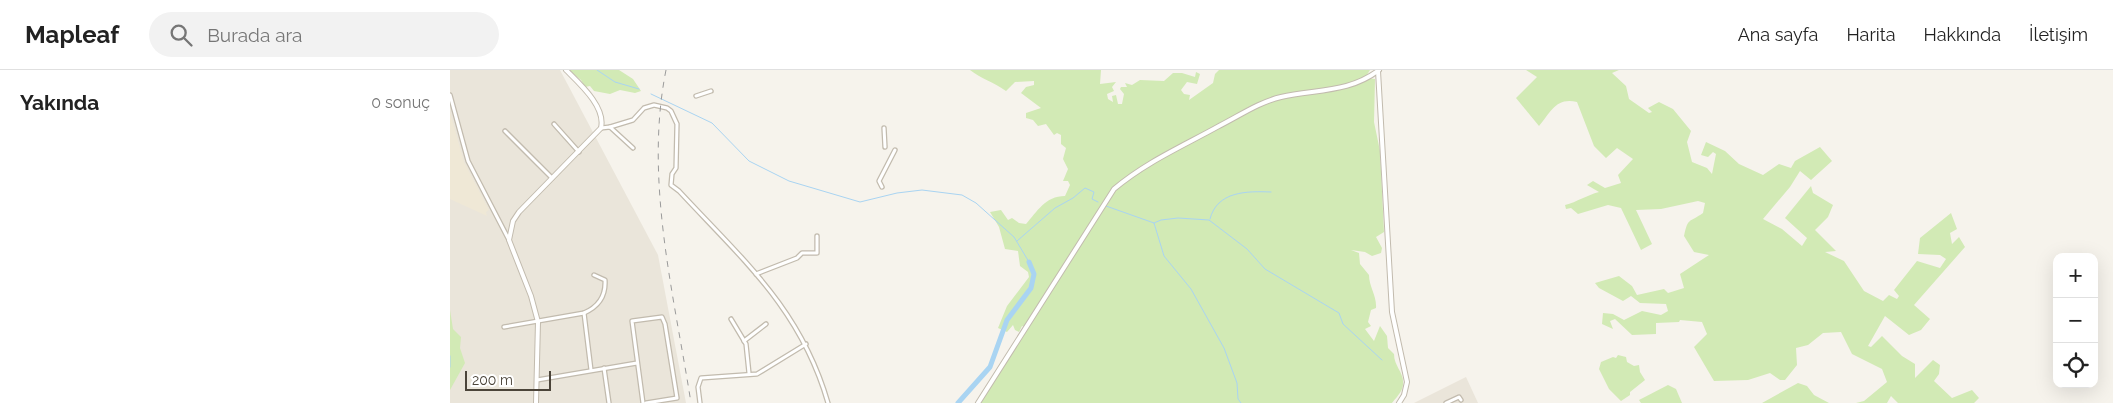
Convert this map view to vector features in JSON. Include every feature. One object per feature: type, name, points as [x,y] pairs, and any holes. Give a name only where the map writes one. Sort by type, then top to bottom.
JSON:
[{"type":"street","points":[[509,240],[513,221],[519,212],[601,128],[602,118],[598,108],[566,70]]},
{"type":"street","points":[[978,403],[1114,188],[1128,177],[1270,101],[1282,97],[1334,90],[1361,82],[1379,70]]},
{"type":"street","points":[[1379,70],[1392,312],[1407,382],[1404,395],[1399,403]]},
{"type":"street","points":[[696,96],[711,91]]},
{"type":"street","points":[[450,95],[468,161],[509,240],[531,296],[538,322],[536,403]]},
{"type":"street","points":[[601,128],[610,128],[633,120],[638,112],[649,106],[667,108],[671,111],[677,124],[676,168],[672,174],[671,185],[679,191],[756,274],[788,314],[806,344],[828,403]]},
{"type":"street","points":[[554,124],[579,152]]},
{"type":"street","points":[[610,128],[632,148]]},
{"type":"street","points":[[884,128],[884,147]]},
{"type":"street","points":[[505,131],[553,178]]},
{"type":"street","points":[[882,187],[879,181],[895,150]]},
{"type":"street","points":[[756,274],[797,258],[802,253],[817,252],[817,236]]},
{"type":"street","points":[[504,328],[584,312],[597,305],[606,287],[605,280],[594,275]]},
{"type":"street","points":[[584,312],[592,370]]},
{"type":"street","points":[[662,317],[665,324],[677,398],[644,403],[632,321],[662,317]]},
{"type":"street","points":[[731,319],[744,341],[749,373]]},
{"type":"street","points":[[744,341],[766,324]]},
{"type":"street","points":[[700,403],[698,387],[701,378],[749,373],[757,374],[806,344]]},
{"type":"street","points":[[537,380],[637,362]]},
{"type":"street","points":[[604,368],[609,403]]},
{"type":"street","points":[[1446,403],[1459,397],[1461,400]]},
{"type":"shaded area","points":[[450,70],[560,70],[658,255],[686,403],[450,403]]},
{"type":"shaded area","points":[[450,112],[464,162],[489,210],[486,212],[487,216],[450,199]]},
{"type":"shaded area","points":[[1466,377],[1478,403],[1414,403]]},
{"type":"green space","points":[[569,70],[619,70],[633,79],[641,91],[635,93],[620,90],[610,94],[594,91],[590,86],[585,87],[581,80]]},
{"type":"green space","points":[[970,70],[1101,70],[1100,84],[1116,82],[1112,87],[1114,91],[1107,94],[1108,99],[1113,102],[1112,96],[1116,95],[1118,104],[1122,104],[1124,94],[1120,89],[1121,87],[1127,87],[1125,83],[1132,85],[1140,80],[1164,81],[1173,73],[1182,73],[1195,77],[1196,72],[1200,74],[1197,84],[1187,82],[1181,90],[1184,94],[1190,95],[1189,100],[1213,83],[1215,74],[1219,70],[1370,70],[1365,78],[1375,79],[1374,122],[1380,151],[1384,232],[1376,237],[1382,248],[1381,253],[1372,256],[1365,252],[1351,250],[1359,253],[1360,264],[1369,275],[1375,299],[1376,308],[1371,310],[1368,322],[1371,326],[1365,329],[1374,341],[1380,326],[1387,336],[1388,348],[1394,354],[1403,379],[1399,395],[1392,403],[980,403],[1026,328],[1022,326],[1019,332],[1015,330],[1013,325],[1007,332],[998,328],[1007,306],[1029,277],[1028,272],[1020,266],[1018,251],[1005,249],[999,227],[990,212],[1001,210],[1008,220],[1012,218],[1019,223],[1026,224],[1047,202],[1065,196],[1070,185],[1068,181],[1063,181],[1068,169],[1063,159],[1066,148],[1061,144],[1061,135],[1057,133],[1054,135],[1046,124],[1038,126],[1033,120],[1026,118],[1026,113],[1041,108],[1021,93],[1026,87],[1034,85],[1034,81],[1015,82],[1006,91]]},
{"type":"green space","points":[[1526,70],[1619,70],[1612,73],[1626,86],[1629,99],[1649,113],[1652,112],[1648,108],[1659,102],[1673,109],[1691,131],[1687,142],[1692,162],[1707,168],[1712,174],[1716,154],[1713,152],[1708,157],[1701,155],[1706,142],[1725,151],[1739,164],[1763,175],[1779,164],[1791,168],[1795,161],[1820,147],[1832,161],[1811,180],[1800,171],[1790,187],[1763,219],[1782,229],[1802,246],[1807,238],[1785,218],[1811,186],[1813,193],[1833,205],[1828,217],[1815,230],[1836,251],[1825,252],[1844,261],[1864,291],[1883,301],[1889,295],[1897,299],[1899,296],[1894,290],[1917,261],[1940,268],[1946,259],[1940,255],[1918,254],[1920,238],[1951,213],[1957,229],[1950,233],[1952,244],[1959,237],[1965,247],[1914,305],[1930,319],[1921,330],[1909,335],[1885,316],[1868,346],[1871,347],[1882,336],[1902,356],[1915,364],[1915,378],[1933,360],[1940,365],[1939,374],[1934,381],[1952,398],[1972,390],[1979,398],[1974,403],[1898,403],[1891,396],[1887,403],[1856,403],[1864,401],[1887,382],[1882,369],[1852,354],[1841,332],[1823,333],[1808,345],[1796,348],[1797,365],[1785,380],[1780,380],[1770,373],[1748,380],[1714,381],[1694,347],[1707,334],[1702,322],[1680,320],[1679,322],[1656,323],[1656,334],[1632,335],[1615,319],[1610,321],[1613,329],[1602,324],[1603,313],[1613,314],[1624,320],[1642,311],[1661,315],[1668,311],[1666,304],[1640,303],[1631,296],[1623,301],[1599,288],[1595,283],[1619,276],[1632,286],[1637,295],[1664,289],[1668,293],[1684,288],[1680,274],[1709,255],[1694,252],[1684,236],[1688,223],[1703,213],[1705,203],[1698,201],[1661,209],[1636,210],[1652,244],[1641,250],[1621,208],[1608,205],[1578,214],[1571,208],[1566,209],[1565,205],[1599,192],[1587,185],[1593,181],[1605,188],[1621,183],[1618,175],[1633,159],[1617,148],[1606,158],[1594,146],[1577,102],[1570,101],[1559,104],[1539,126],[1516,98],[1537,77]]},
{"type":"green space","points":[[450,310],[453,329],[461,337],[460,348],[465,363],[450,390]]},
{"type":"green space","points":[[1618,355],[1626,357],[1627,362],[1634,366],[1639,365],[1640,372],[1645,380],[1621,401],[1609,389],[1599,369],[1601,362],[1613,357],[1616,358]]},
{"type":"green space","points":[[1798,383],[1807,386],[1814,395],[1829,403],[1762,403]]},
{"type":"green space","points":[[1668,385],[1676,389],[1682,403],[1641,403],[1639,400]]},
{"type":"waterway","points":[[597,70],[615,82],[639,89]]},
{"type":"waterway","points":[[651,94],[712,123],[749,161],[789,181],[860,202],[897,193],[922,190],[962,195],[976,203],[1014,237],[1029,262]]},
{"type":"waterway","points":[[1017,241],[1055,208],[1073,198],[1085,188],[1094,192],[1092,199],[1098,202]]},
{"type":"waterway","points":[[1210,219],[1219,203],[1226,198],[1243,193],[1271,192]]},
{"type":"waterway","points":[[1106,206],[1154,223],[1164,256],[1191,289],[1224,348],[1237,383],[1238,399],[1241,403]]},
{"type":"waterway","points":[[1154,223],[1161,220],[1178,218],[1209,220],[1247,249],[1265,269],[1339,313],[1343,324],[1382,360]]},
{"type":"waterway","points":[[958,403],[990,367],[1007,320],[1031,288],[1034,274],[1029,262]]},
{"type":"waterway","points":[[450,356],[450,367]]},
{"type":"railway","points":[[666,70],[660,111],[658,153],[660,195],[670,279],[691,403]]}]
